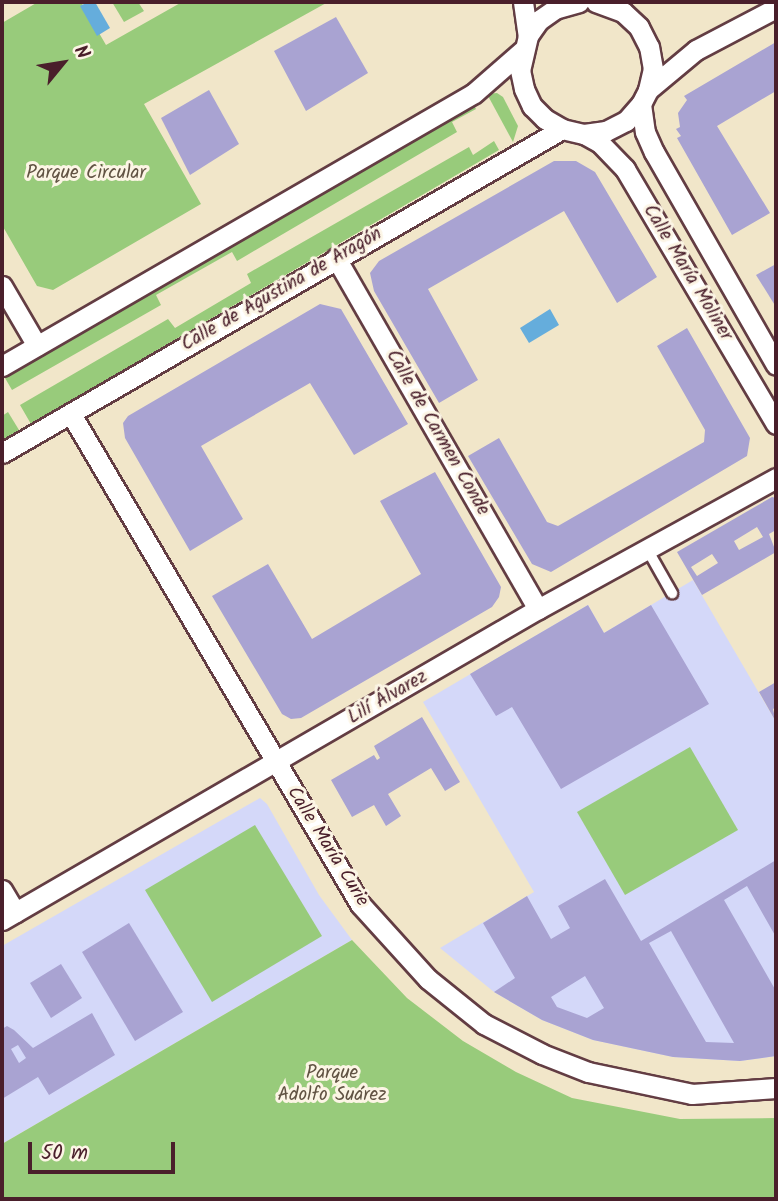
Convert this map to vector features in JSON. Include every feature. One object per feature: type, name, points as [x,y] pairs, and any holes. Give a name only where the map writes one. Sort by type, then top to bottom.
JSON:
[{"type":"street","points":[[523,2],[525,43],[520,70],[528,97],[545,120],[562,129],[584,134],[606,131],[626,121],[645,97],[696,50],[776,8]]},
{"type":"street","points":[[2,366],[474,93],[525,43],[539,20],[555,9],[579,2]]},
{"type":"street","name":"Calle María Moliner","points":[[602,2],[623,12],[639,27],[649,47],[653,69],[645,97],[645,132],[776,365]]},
{"type":"street","name":"Calle de Agustina de Aragón","points":[[2,453],[562,129]]},
{"type":"street","name":"Calle María Moliner","points":[[584,134],[600,143],[625,169],[776,424]]},
{"type":"street","name":"Calle de Carmen Conde","points":[[336,258],[538,609]]},
{"type":"street","points":[[2,285],[37,346]]},
{"type":"street","name":"Calle María Curie","points":[[71,414],[360,904],[428,979],[476,1019],[542,1054],[588,1072],[692,1094],[776,1088]]},
{"type":"street","name":"Lilí Álvarez","points":[[8,916],[538,609],[776,478]]},
{"type":"street","points":[[2,890],[8,916]]},
{"type":"lane","points":[[647,549],[673,593]]},
{"type":"shaded area","points":[[693,580],[776,722],[776,1056],[740,1061],[673,1057],[593,1040],[542,1020],[494,992],[440,948],[534,892],[423,702],[588,605],[604,633]]},
{"type":"shaded area","points":[[260,798],[267,804],[319,895],[352,940],[2,1144],[2,946]]},
{"type":"green space","name":"Parque Circular","points":[[38,2],[81,2],[106,45],[182,2],[328,2],[144,104],[201,204],[53,290],[37,286],[2,225],[2,23]]},
{"type":"green space","points":[[112,2],[138,2],[144,11],[124,22]]},
{"type":"green space","points":[[497,93],[503,97],[518,126],[513,142],[487,94]]},
{"type":"green space","points":[[471,100],[476,109],[452,122],[457,132],[237,261],[232,252],[156,295],[161,305],[12,390],[2,373]]},
{"type":"green space","points":[[494,141],[499,150],[31,424],[20,405],[168,319],[175,328],[251,283],[247,274],[469,147],[473,155]]},
{"type":"green space","points":[[8,412],[19,430],[2,440],[2,416]]},
{"type":"green space","points":[[690,747],[738,830],[625,895],[577,812]]},
{"type":"green space","points":[[255,825],[322,936],[212,1002],[145,890]]},
{"type":"green space","name":"Parque Adolfo Suárez","points":[[352,940],[407,998],[463,1041],[516,1072],[572,1098],[680,1119],[776,1118],[776,1199],[2,1199],[2,1144]]},
{"type":"water","points":[[95,2],[110,28],[97,36],[80,6]]},
{"type":"water","points":[[550,309],[559,325],[529,343],[520,328]]},
{"type":"building","points":[[336,17],[368,73],[306,111],[274,51]]},
{"type":"building","points":[[776,42],[776,91],[717,126],[770,213],[732,235],[677,138],[681,136],[676,129],[680,127],[678,113],[687,100],[684,96]]},
{"type":"building","points":[[209,90],[239,144],[190,175],[161,118]]},
{"type":"building","points":[[554,161],[576,161],[595,172],[657,277],[617,303],[564,211],[428,289],[478,380],[439,403],[374,291],[370,273],[379,261]]},
{"type":"building","points":[[776,264],[776,307],[756,275]]},
{"type":"building","points":[[320,304],[341,309],[408,424],[354,455],[310,383],[201,446],[243,519],[190,551],[125,438],[123,423],[128,416]]},
{"type":"building","points":[[687,328],[750,438],[747,456],[551,572],[532,564],[468,456],[499,438],[547,522],[558,526],[704,442],[705,430],[657,346]]},
{"type":"building","points":[[435,472],[501,587],[499,597],[492,607],[301,718],[291,719],[282,714],[212,596],[268,564],[312,639],[421,574],[380,501]]},
{"type":"building","points":[[772,497],[776,498],[776,530],[769,534],[776,552],[702,595],[677,552]],"holes":[[[757,527],[763,537],[739,550],[734,541]],[[712,554],[718,563],[697,576],[691,567]]]},
{"type":"building","points":[[588,605],[604,633],[651,605],[709,704],[561,789],[512,707],[496,716],[470,674]]},
{"type":"building","points":[[776,682],[776,707],[773,709],[776,722],[759,692]]},
{"type":"building","points":[[422,717],[460,782],[445,791],[431,768],[388,794],[401,816],[386,826],[374,805],[352,817],[331,780],[374,755],[377,760],[380,758],[374,746]]},
{"type":"building","points":[[776,860],[776,937],[747,886],[724,900],[776,991],[776,1056],[740,1061],[673,1057],[593,1040],[542,1020],[494,992],[515,978],[483,923],[527,896],[551,939],[570,928],[558,906],[605,879],[641,941]],"holes":[[[671,931],[734,1043],[706,1042],[649,943]],[[585,976],[604,1008],[587,1018],[557,1007],[551,997]]]},
{"type":"building","points":[[129,923],[183,1012],[135,1041],[82,952]]},
{"type":"building","points":[[61,964],[82,998],[51,1018],[30,983]]},
{"type":"building","points":[[92,1013],[115,1055],[49,1095],[38,1077],[2,1099],[2,1029],[7,1026],[14,1030],[33,1048]],"holes":[[[18,1045],[26,1058],[19,1063],[11,1049]]]}]
